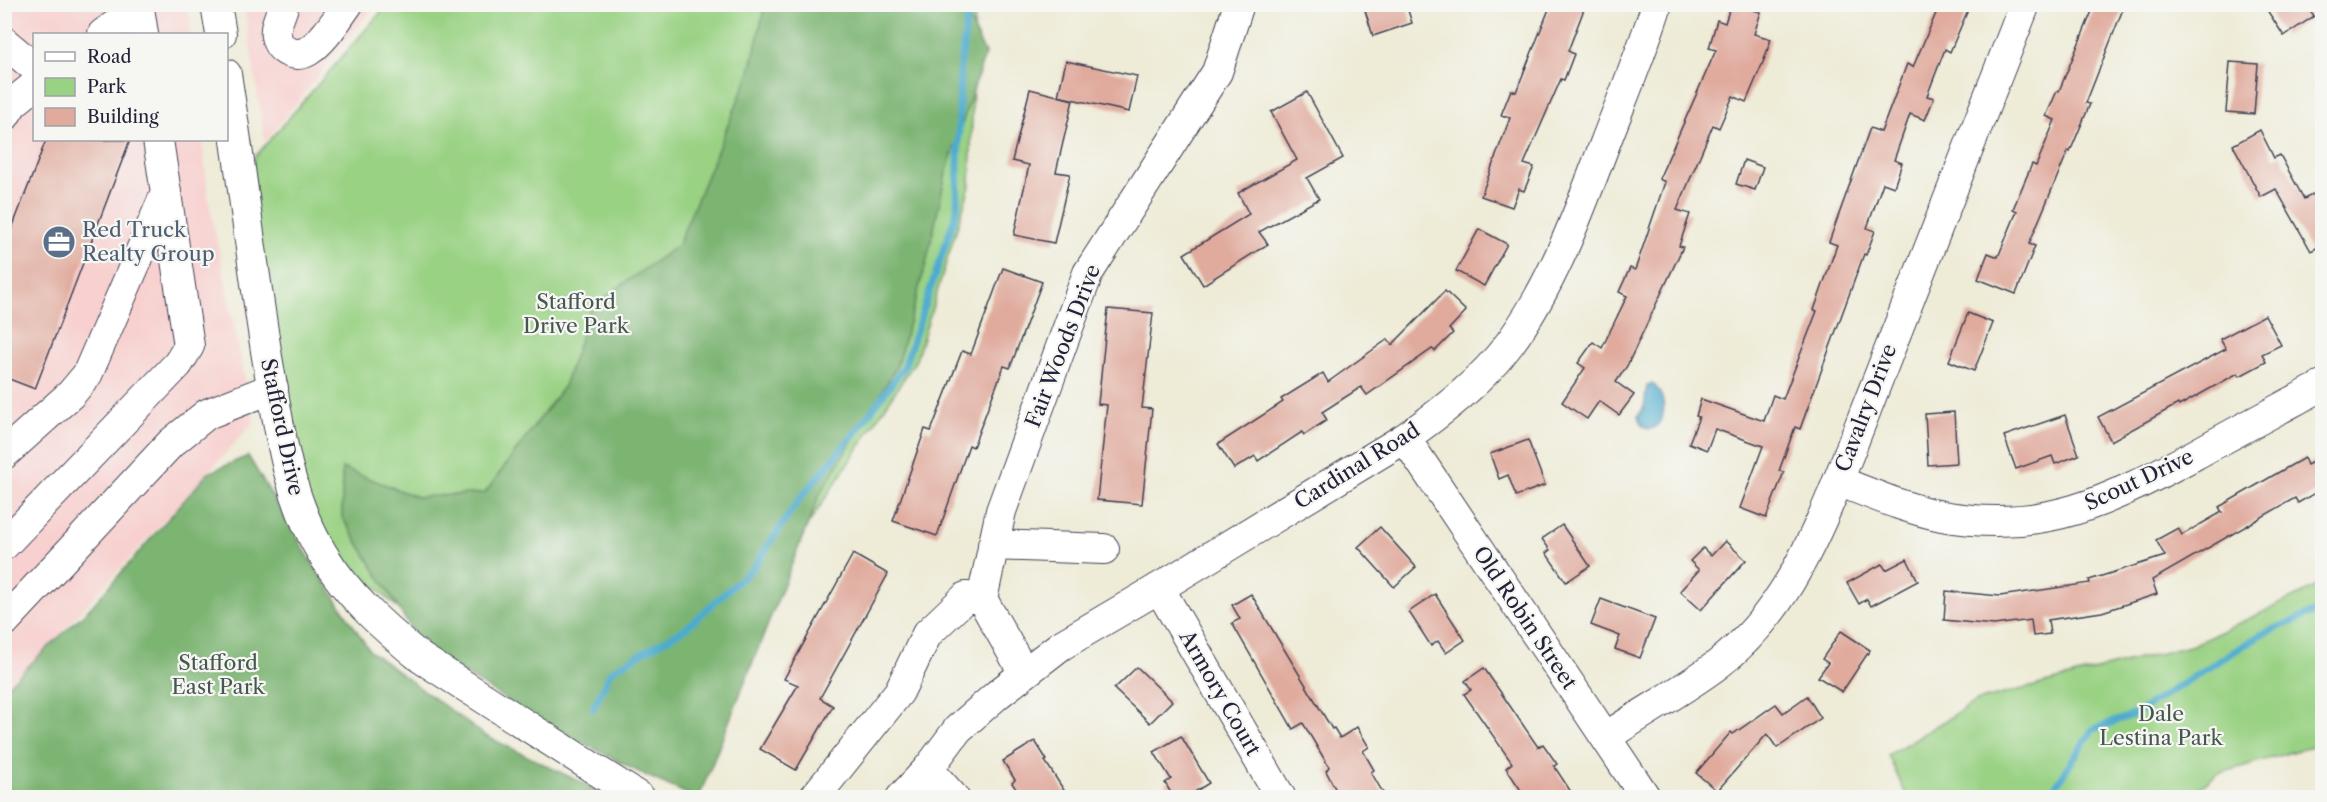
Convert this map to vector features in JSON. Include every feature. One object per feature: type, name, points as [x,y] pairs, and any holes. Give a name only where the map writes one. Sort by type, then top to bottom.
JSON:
[{"type":"street","points":[[216,4],[221,33]]},
{"type":"street","points":[[284,4],[276,36],[280,46],[288,53],[298,55],[310,50],[348,4]]},
{"type":"street","name":"Fair Woods Drive","points":[[982,599],[1000,511],[1088,273],[1216,72],[1239,4]]},
{"type":"street","name":"Cardinal Road","points":[[901,798],[928,769],[958,729],[1060,646],[1160,588],[1405,438],[1439,414],[1473,384],[1509,344],[1538,301],[1559,259],[1658,4]]},
{"type":"street","name":"Cavalry Drive","points":[[1605,737],[1716,665],[1756,629],[1778,601],[1798,569],[1820,526],[1838,482],[2025,4]]},
{"type":"street","points":[[104,33],[139,8],[143,33]]},
{"type":"street","points":[[4,42],[33,66]]},
{"type":"street","points":[[4,117],[13,103],[33,87]]},
{"type":"street","name":"Stafford Drive","points":[[228,87],[283,451],[295,496],[322,553],[357,601],[421,658],[640,798]]},
{"type":"street","points":[[4,545],[178,364],[189,346],[158,141]]},
{"type":"street","points":[[4,454],[71,394],[87,375],[166,193]]},
{"type":"street","name":"Scout Drive","points":[[1838,482],[1914,509],[1941,516],[1993,521],[2044,517],[2076,510],[2128,490],[2322,386]]},
{"type":"street","points":[[4,622],[171,443],[207,414],[273,388]]},
{"type":"street","name":"Old Robin Street","points":[[1405,438],[1646,798]]},
{"type":"street","points":[[993,545],[1104,549]]},
{"type":"street","name":"Armory Court","points":[[1160,588],[1281,798]]},
{"type":"street","points":[[814,798],[899,692],[927,634],[966,597],[982,599],[1024,673]]},
{"type":"street","points":[[928,769],[954,798]]},
{"type":"shaded area","points":[[5,5],[188,5],[191,33],[33,33],[33,141],[202,141],[208,197],[254,422],[5,694]]},
{"type":"shaded area","points":[[244,5],[375,5],[265,142]]},
{"type":"green space","name":"Stafford Drive Park","points":[[387,5],[975,5],[970,186],[916,360],[648,769],[410,619],[307,525],[241,173]]},
{"type":"green space","points":[[765,5],[963,5],[985,54],[946,173],[926,264],[896,368],[819,496],[699,797],[694,797],[645,775],[536,718],[423,648],[342,517],[342,468],[417,497],[485,493],[564,386],[591,307],[678,245],[750,72]]},
{"type":"green space","name":"Stafford East Park","points":[[248,456],[311,561],[370,651],[484,735],[611,797],[5,798],[5,688],[92,606],[208,473]]},
{"type":"green space","name":"Dale Lestina Park","points":[[2322,584],[2322,743],[2217,774],[2189,797],[1907,797],[1888,755],[1977,701],[2193,645]]},
{"type":"water","points":[[1652,383],[1660,393],[1663,414],[1660,422],[1648,429],[1638,416],[1644,407],[1647,386]]},
{"type":"building","points":[[1363,4],[1406,4],[1412,23],[1373,36]]},
{"type":"building","points":[[1551,4],[1586,4],[1568,51],[1574,54],[1564,80],[1561,79],[1524,164],[1534,167],[1524,191],[1519,189],[1512,207],[1481,196],[1510,118],[1501,115],[1511,90],[1516,92]]},
{"type":"building","points":[[1731,4],[1761,12],[1754,34],[1771,39],[1764,60],[1746,102],[1733,96],[1719,128],[1713,125],[1677,210],[1690,214],[1679,246],[1683,247],[1627,366],[1616,382],[1634,395],[1619,415],[1599,401],[1587,419],[1562,402],[1585,368],[1578,363],[1593,342],[1602,348],[1627,296],[1619,292],[1630,268],[1635,270],[1665,182],[1659,179],[1716,50],[1709,48],[1717,20],[1725,23]]},
{"type":"building","points":[[1940,4],[1954,4],[1968,10],[1950,52],[1945,49],[1927,96],[1934,98],[1925,120],[1910,114],[1894,160],[1902,163],[1894,187],[1883,183],[1867,228],[1875,231],[1866,255],[1864,254],[1800,429],[1795,427],[1779,471],[1784,472],[1766,518],[1740,508],[1763,446],[1715,429],[1707,450],[1689,443],[1699,417],[1696,416],[1701,399],[1764,421],[1773,395],[1783,399],[1817,311],[1814,310],[1837,245],[1829,242],[1870,128],[1881,132],[1907,64],[1913,67]]},
{"type":"building","points":[[2095,4],[2125,4],[2086,103],[2090,104],[2029,244],[2035,246],[2016,294],[1978,279],[1988,253],[1998,257],[2017,211],[2013,209],[2032,164],[2036,166],[2055,120],[2046,116],[2059,91]]},
{"type":"building","points":[[2263,4],[2306,4],[2314,16],[2284,36]]},
{"type":"building","points":[[1066,61],[1137,76],[1129,112],[1058,96]]},
{"type":"building","points":[[2230,62],[2258,64],[2254,114],[2226,112]]},
{"type":"building","points":[[1030,89],[1073,100],[1056,172],[1070,174],[1054,243],[1014,235],[1029,165],[1012,161]]},
{"type":"building","points":[[1307,92],[1343,158],[1307,178],[1319,199],[1259,232],[1268,244],[1203,285],[1184,254],[1249,214],[1238,193],[1297,160],[1271,112]]},
{"type":"building","points":[[2260,130],[2274,158],[2280,155],[2304,199],[2314,194],[2322,210],[2322,245],[2311,251],[2276,189],[2261,197],[2233,145]]},
{"type":"building","points":[[46,141],[130,141],[35,389],[4,377],[4,249]]},
{"type":"building","points":[[1744,160],[1763,167],[1755,190],[1736,184]]},
{"type":"building","points":[[1479,229],[1507,244],[1484,286],[1456,271]]},
{"type":"building","points":[[1003,268],[1042,282],[1010,368],[1004,366],[973,447],[969,445],[937,536],[893,521],[925,429],[931,431],[962,351],[971,354]]},
{"type":"building","points":[[1445,291],[1466,311],[1449,329],[1453,333],[1435,351],[1432,349],[1367,395],[1361,387],[1322,412],[1327,420],[1304,435],[1302,432],[1258,461],[1255,456],[1234,469],[1218,444],[1283,402],[1281,399],[1323,373],[1328,382],[1388,339],[1392,345]]},
{"type":"building","points":[[1108,309],[1153,313],[1142,408],[1152,409],[1142,504],[1097,500],[1107,405],[1098,404]]},
{"type":"building","points":[[1968,313],[1993,323],[1974,371],[1949,361]]},
{"type":"building","points":[[2265,315],[2281,345],[2262,354],[2266,362],[2240,376],[2238,373],[2111,441],[2098,417],[2226,349],[2220,339]]},
{"type":"building","points":[[1954,412],[1957,463],[1928,465],[1925,414]]},
{"type":"building","points":[[2065,415],[2079,455],[2055,464],[2052,456],[2016,469],[2004,436]]},
{"type":"building","points":[[1528,440],[1545,485],[1516,496],[1508,475],[1499,479],[1490,454]]},
{"type":"building","points":[[2322,457],[2322,489],[2298,503],[2295,498],[2152,580],[2157,594],[2102,612],[2048,620],[2050,634],[2033,636],[2031,620],[1994,625],[1944,620],[1946,591],[2000,596],[2090,583],[2089,580],[2165,556],[2156,540],[2178,528],[2182,535],[2222,512],[2219,507],[2304,458],[2307,465]]},
{"type":"building","points":[[1562,525],[1590,566],[1566,582],[1546,553],[1550,550],[1542,539]]},
{"type":"building","points":[[1380,527],[1416,567],[1394,587],[1358,547]]},
{"type":"building","points":[[1725,541],[1746,560],[1701,610],[1680,591],[1699,570],[1690,561],[1703,548],[1711,556]]},
{"type":"building","points":[[853,554],[888,574],[820,698],[833,706],[796,770],[760,749],[798,685],[784,679]]},
{"type":"building","points":[[1907,559],[1918,581],[1871,606],[1867,599],[1859,604],[1847,583],[1882,564],[1886,570]]},
{"type":"building","points":[[1251,594],[1332,729],[1334,728],[1340,738],[1357,727],[1369,747],[1363,751],[1374,770],[1371,772],[1386,798],[1340,798],[1326,771],[1329,767],[1303,723],[1293,729],[1232,623],[1240,619],[1232,605]]},
{"type":"building","points":[[1435,594],[1465,640],[1446,653],[1438,641],[1431,646],[1409,612]]},
{"type":"building","points":[[1601,599],[1655,619],[1640,658],[1615,649],[1620,636],[1591,625]]},
{"type":"building","points":[[1841,631],[1870,650],[1842,692],[1818,677],[1828,663],[1822,659]]},
{"type":"building","points":[[1137,667],[1172,701],[1150,723],[1114,689]]},
{"type":"building","points":[[1484,668],[1538,747],[1543,744],[1557,764],[1554,766],[1575,798],[1526,798],[1506,768],[1512,763],[1464,694],[1471,690],[1465,681]]},
{"type":"building","points":[[1807,696],[1821,718],[1777,748],[1767,734],[1717,791],[1696,773],[1731,732],[1733,734],[1776,704],[1783,713]]},
{"type":"building","points":[[1181,736],[1209,783],[1185,798],[1174,798],[1165,783],[1171,779],[1154,752]]},
{"type":"building","points":[[1035,741],[1069,798],[1022,798],[1012,783],[1015,780],[1003,761]]},
{"type":"waterway","points":[[593,709],[611,671],[686,628],[754,567],[798,501],[855,433],[904,367],[957,210],[960,69],[969,4]]},
{"type":"waterway","points":[[2048,798],[2092,730],[2135,714],[2260,635],[2322,609]]},
{"type":"place","name":"Red Truck Realty Group","points":[[59,242]]}]
